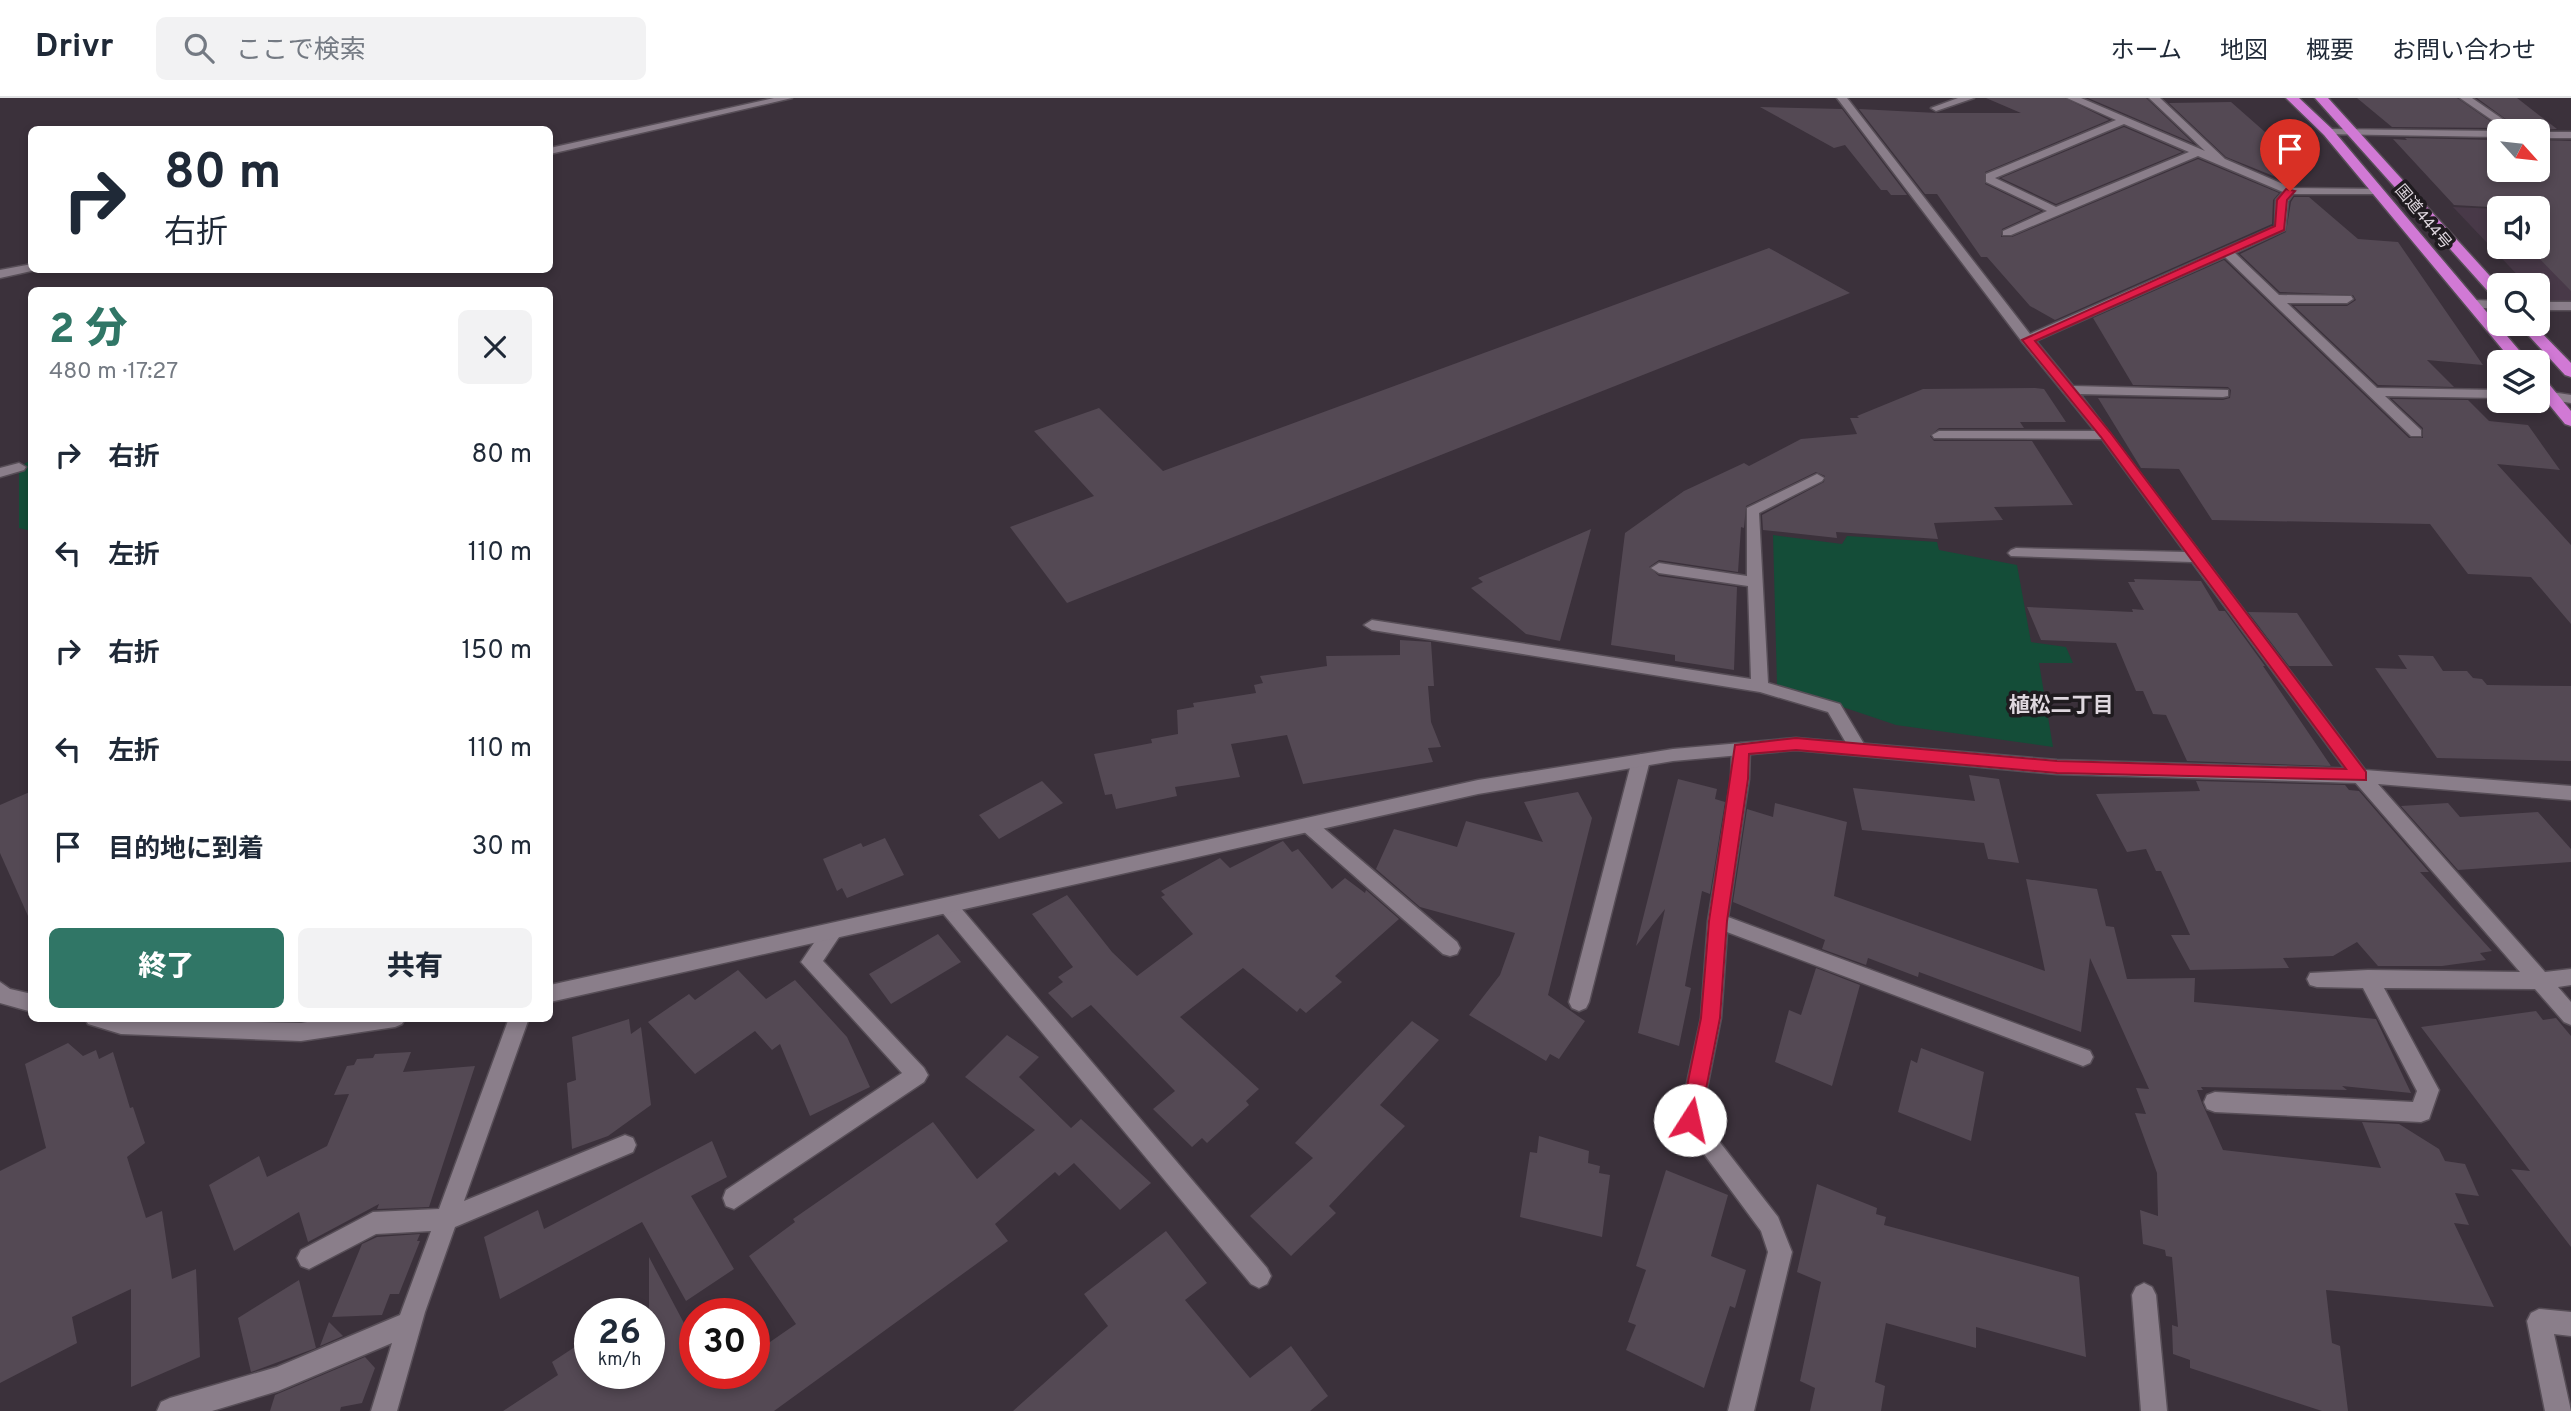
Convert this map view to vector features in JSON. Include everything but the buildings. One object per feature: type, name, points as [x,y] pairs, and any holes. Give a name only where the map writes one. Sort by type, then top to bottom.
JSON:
[{"type":"highway","name":"国道444号","points":[[2292,98],[2328,132],[2511,350]]},
{"type":"highway","name":"国道444号","points":[[2322,98],[2487,282]]},
{"type":"highway","points":[[2536,336],[2571,372]]},
{"type":"highway","points":[[2550,399],[2571,421]]},
{"type":"street","points":[[553,150],[787,98]]},
{"type":"street","points":[[1842,98],[2028,340],[2106,435],[2360,776],[2571,1016]]},
{"type":"street","points":[[1936,108],[1969,98]]},
{"type":"street","points":[[2072,98],[2230,168],[2290,191],[2378,191]]},
{"type":"street","points":[[2154,98],[2230,168]]},
{"type":"street","points":[[2465,98],[2497,119]]},
{"type":"street","points":[[2056,211],[1990,180],[1990,176],[2123,121]]},
{"type":"street","points":[[2328,132],[2487,134]]},
{"type":"street","points":[[2550,135],[2571,135]]},
{"type":"street","points":[[2007,233],[2196,153]]},
{"type":"street","points":[[2028,340],[2281,228],[2282,200],[2290,191]]},
{"type":"street","points":[[2227,252],[2416,433]]},
{"type":"street","points":[[0,274],[28,268]]},
{"type":"street","points":[[2277,299],[2347,299]]},
{"type":"street","points":[[2473,304],[2487,305]]},
{"type":"street","points":[[2550,306],[2571,306]]},
{"type":"street","points":[[2070,390],[2224,393]]},
{"type":"street","points":[[2374,392],[2487,394]]},
{"type":"street","points":[[2550,393],[2571,399]]},
{"type":"street","points":[[1939,435],[2106,435]]},
{"type":"street","points":[[0,473],[19,467]]},
{"type":"street","points":[[1759,686],[1752,511],[1817,478]]},
{"type":"street","points":[[2015,553],[2197,558]]},
{"type":"street","points":[[1659,568],[1755,582]]},
{"type":"street","points":[[1372,625],[1759,686],[1834,708],[1858,750]]},
{"type":"street","points":[[553,993],[1478,787],[1641,760],[1741,749],[1796,744],[2057,767],[2360,776],[2571,793]]},
{"type":"street","points":[[1741,749],[1740,779],[1718,921],[1711,1018],[1690,1120],[1770,1225],[1780,1252],[1741,1411]]},
{"type":"street","points":[[1579,1002],[1641,760]]},
{"type":"street","points":[[1308,825],[1450,948]]},
{"type":"street","points":[[948,905],[1259,1276]]},
{"type":"street","points":[[1718,921],[2083,1057]]},
{"type":"street","points":[[734,1198],[917,1075],[811,962],[833,931]]},
{"type":"street","points":[[2317,979],[2540,981],[2571,976]]},
{"type":"street","points":[[2215,1102],[2421,1112],[2428,1090],[2368,978]]},
{"type":"street","points":[[1,996],[28,1002]]},
{"type":"street","points":[[110,1022],[121,1025],[301,1032],[368,1022]]},
{"type":"street","points":[[384,1411],[410,1323],[518,1022]]},
{"type":"street","points":[[309,1258],[373,1223],[447,1219],[625,1145]]},
{"type":"street","points":[[2144,1295],[2154,1411]]},
{"type":"street","points":[[2558,1411],[2539,1321],[2571,1324]]},
{"type":"street","points":[[170,1411],[278,1379],[410,1323]]},
{"type":"shaded area","points":[[2453,207],[2487,208],[2487,243]]},
{"type":"shaded area","points":[[2550,228],[2571,248],[2571,302],[2550,302],[2550,273],[2516,273],[2502,259],[2550,259]]},
{"type":"green space","points":[[28,462],[28,530],[19,528],[19,467]]},
{"type":"green space","points":[[1773,535],[1842,544],[1847,536],[1937,542],[1939,550],[2017,565],[2031,642],[2066,647],[2073,663],[2039,663],[2053,747],[1896,725],[1777,685]]},
{"type":"district","name":"植松二丁目","points":[[2061,705]]},
{"type":"route","points":[[1690,1120],[1702,1049],[1711,1018],[1718,921],[1740,779],[1741,749],[1796,744],[2057,767],[2360,776],[2106,435],[2028,340],[2281,228],[2282,200],[2290,191]]}]
